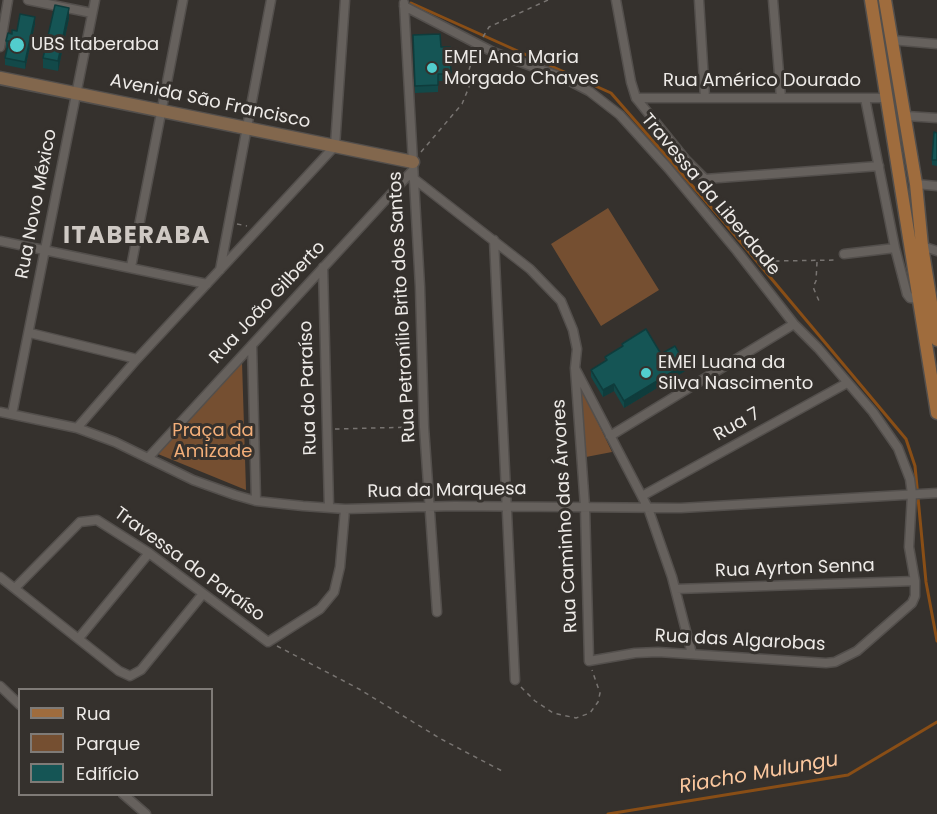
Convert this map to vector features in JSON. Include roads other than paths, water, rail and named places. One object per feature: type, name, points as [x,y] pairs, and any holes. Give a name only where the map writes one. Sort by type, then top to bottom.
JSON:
[{"type":"main road","points":[[871,0],[937,413]]},
{"type":"main road","points":[[885,0],[906,116],[922,246],[937,340]]},
{"type":"street","points":[[0,47],[8,0]]},
{"type":"street","points":[[28,0],[93,13]]},
{"type":"street","name":"Rua Novo México","points":[[12,414],[95,0]]},
{"type":"street","points":[[131,267],[183,0]]},
{"type":"street","points":[[220,270],[271,0]]},
{"type":"street","points":[[77,428],[137,359],[335,146],[345,0]]},
{"type":"street","points":[[616,0],[636,98],[686,160],[705,179],[879,166]]},
{"type":"street","points":[[699,0],[705,98]]},
{"type":"street","points":[[773,0],[781,98]]},
{"type":"street","name":"Travessa da Liberdade","points":[[404,3],[493,52],[564,78],[589,91],[620,115],[668,168],[794,324],[873,412],[898,448],[910,479],[912,494],[909,547],[915,581]]},
{"type":"street","name":"Rua Petronílio Brito dos Santos","points":[[404,3],[420,287],[424,427],[437,612]]},
{"type":"street","points":[[891,40],[937,44]]},
{"type":"street","name":"Avenida São Francisco","points":[[0,78],[335,146],[413,170]]},
{"type":"street","name":"Rua Américo Dourado","points":[[636,98],[887,98]]},
{"type":"street","points":[[865,98],[895,248],[907,294],[910,298],[919,299]]},
{"type":"street","points":[[906,116],[937,118]]},
{"type":"street","name":"Rua Caminho das Árvores","points":[[413,170],[530,269],[561,301],[575,340],[585,507],[589,661]]},
{"type":"street","name":"Rua João Gilberto","points":[[148,458],[413,170]]},
{"type":"street","points":[[916,184],[937,186]]},
{"type":"street","points":[[494,240],[515,680]]},
{"type":"street","points":[[0,241],[207,284]]},
{"type":"street","points":[[922,246],[937,251]]},
{"type":"street","points":[[844,254],[895,248]]},
{"type":"street","name":"Rua do Paraíso","points":[[323,267],[329,507]]},
{"type":"street","points":[[610,436],[794,324]]},
{"type":"street","points":[[30,333],[137,359]]},
{"type":"street","points":[[252,345],[256,501]]},
{"type":"street","points":[[575,368],[648,508],[676,589],[692,654]]},
{"type":"street","name":"Rua 7","points":[[642,496],[847,383]]},
{"type":"street","name":"Rua da Marquesa","points":[[0,412],[77,428],[115,442],[193,480],[256,501],[345,509],[507,506],[648,508],[937,493]]},
{"type":"street","name":"Travessa do Paraíso","points":[[15,588],[80,522],[97,520],[149,553],[202,595],[268,642],[320,609],[334,592],[340,567],[345,509]]},
{"type":"street","points":[[79,638],[149,553]]},
{"type":"street","points":[[0,576],[119,671],[130,676],[141,670],[202,595]]},
{"type":"street","name":"Rua Ayrton Senna","points":[[676,589],[915,581]]},
{"type":"street","name":"Rua das Algarobas","points":[[589,661],[635,652],[835,662],[857,651],[882,627],[907,608],[915,596],[915,581]]},
{"type":"street","points":[[0,686],[18,703]]},
{"type":"street","points":[[124,796],[146,814]]},
{"type":"waterway","points":[[411,3],[611,93],[723,221],[906,439],[915,466],[926,582],[937,641]]},
{"type":"waterway","name":"Riacho Mulungu","points":[[608,814],[848,775],[937,722]]},
{"type":"place","name":"UBS Itaberaba","points":[[17,45]]},
{"type":"place","name":"EMEI Ana Maria Morgado Chaves","points":[[432,68]]},
{"type":"place","name":"EMEI Luana da Silva Nascimento","points":[[646,373]]},
{"type":"district","name":"ITABERABA","points":[[137,237]]},
{"type":"park label","name":"Praça da Amizade","points":[[213,441]]}]
